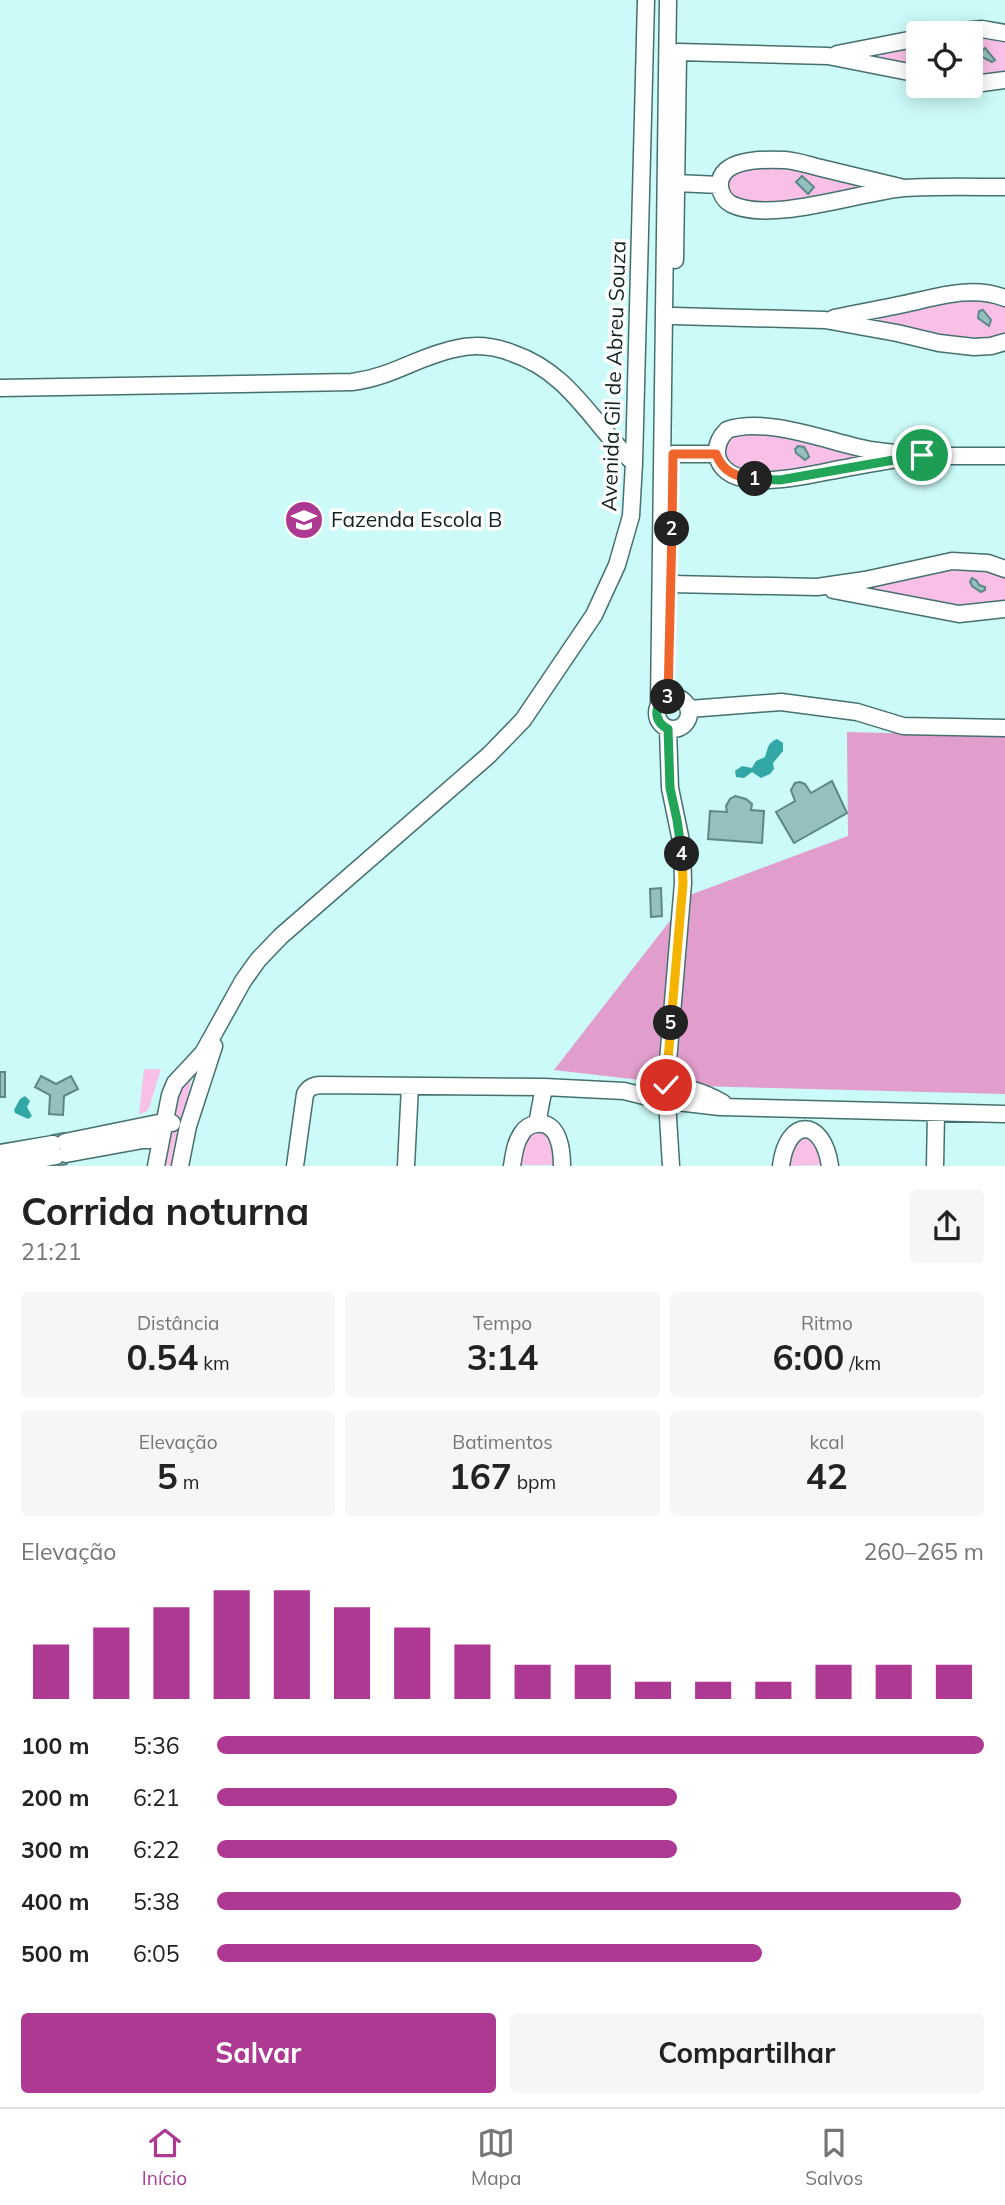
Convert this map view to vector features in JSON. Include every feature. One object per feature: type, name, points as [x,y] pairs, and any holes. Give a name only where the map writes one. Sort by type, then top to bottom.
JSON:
[{"type":"street","name":"Avenida Gil de Abreu Souza","points":[[156,1166],[161,1122],[175,1083],[198,1059],[258,960],[281,936],[489,755],[523,720],[594,615],[617,565],[631,516],[634,463],[646,0]]},
{"type":"street","points":[[664,700],[668,0]]},
{"type":"street","points":[[664,700],[684,701],[689,709],[685,724],[672,729],[657,719],[657,708],[664,700],[671,584],[678,0]]},
{"type":"street","points":[[983,29],[1005,33]]},
{"type":"street","points":[[828,56],[906,41]]},
{"type":"street","points":[[879,46],[880,66]]},
{"type":"street","points":[[678,52],[828,56],[906,71]]},
{"type":"street","points":[[983,83],[1005,80]]},
{"type":"street","points":[[871,187],[795,209],[747,209],[728,202],[722,196],[720,177],[731,165],[759,160],[787,160],[871,187],[1005,187]]},
{"type":"street","points":[[676,183],[720,184]]},
{"type":"street","points":[[825,320],[940,295],[966,292],[1005,298]]},
{"type":"street","points":[[877,310],[877,329]]},
{"type":"street","points":[[674,316],[825,320],[939,343],[974,347],[1005,342]]},
{"type":"street","points":[[0,388],[352,382],[383,376],[457,348],[482,346],[523,356],[552,372],[634,463]]},
{"type":"street","points":[[871,457],[780,429],[748,425],[727,430],[719,440],[716,454],[720,464],[728,472],[739,477],[765,480],[780,480],[871,457],[1005,456]]},
{"type":"street","points":[[673,454],[716,454]]},
{"type":"street","points":[[864,587],[952,561],[988,563],[1005,569]]},
{"type":"street","points":[[671,584],[864,587],[959,614],[1005,609]]},
{"type":"street","points":[[689,709],[781,702],[857,712],[903,726],[1005,728]]},
{"type":"street","points":[[671,1166],[666,1093],[683,883],[683,860],[677,820],[683,813],[676,779],[672,729]]},
{"type":"street","name":"Avenida Gil de Abreu Souza","points":[[180,1166],[188,1126],[223,1017]]},
{"type":"street","points":[[295,1166],[305,1094],[308,1089],[320,1085],[544,1087],[666,1093],[689,1089],[732,1107],[1005,1114]]},
{"type":"street","points":[[406,1166],[410,1086]]},
{"type":"street","points":[[537,1124],[544,1087]]},
{"type":"street","points":[[806,1110],[806,1128]]},
{"type":"street","points":[[934,1166],[936,1113]]},
{"type":"street","points":[[3,1166],[63,1147],[79,1135],[111,1128],[148,1121],[188,1126]]},
{"type":"street","points":[[512,1166],[514,1151],[521,1134],[524,1129],[537,1124],[545,1124],[559,1138],[562,1166]]},
{"type":"street","points":[[781,1166],[790,1139],[799,1130],[806,1128],[822,1138],[830,1166]]},
{"type":"street","points":[[0,1153],[161,1140]]},
{"type":"shaded area","points":[[983,35],[1005,38],[1005,75],[983,76]]},
{"type":"shaded area","points":[[906,48],[906,65],[880,58],[882,54]]},
{"type":"shaded area","points":[[786,164],[862,182],[868,188],[792,206],[735,200],[727,191],[729,175],[734,169]]},
{"type":"shaded area","points":[[982,298],[1005,304],[1005,335],[991,339],[959,341],[911,332],[881,324],[878,320],[884,314],[946,299]]},
{"type":"shaded area","points":[[738,432],[776,433],[870,456],[799,472],[747,473],[721,460],[723,443]]},
{"type":"shaded area","points":[[952,566],[1005,574],[1005,602],[959,609],[871,587],[872,585]]},
{"type":"shaded area","points":[[847,732],[1005,736],[1005,1094],[692,1086],[554,1070],[690,895],[848,836]]},
{"type":"shaded area","points":[[144,1069],[161,1069],[149,1108],[139,1114]]},
{"type":"shaded area","points":[[193,1073],[183,1117],[177,1119],[174,1115],[181,1085]]},
{"type":"shaded area","points":[[178,1129],[181,1131],[174,1165],[163,1166],[169,1133]]},
{"type":"shaded area","points":[[533,1130],[549,1130],[559,1165],[520,1165],[525,1140]]},
{"type":"shaded area","points":[[809,1136],[816,1141],[822,1165],[786,1166],[795,1140]]},
{"type":"water","points":[[777,739],[783,743],[783,751],[773,763],[774,769],[770,774],[761,778],[752,772],[744,778],[736,777],[735,771],[742,766],[752,768],[756,761],[765,757],[770,744]]},
{"type":"water","points":[[25,1096],[30,1101],[27,1107],[32,1116],[28,1119],[14,1110]]},
{"type":"building","points":[[985,48],[995,60],[992,62],[983,58]]},
{"type":"building","points":[[802,176],[814,187],[808,194],[796,182]]},
{"type":"building","points":[[983,310],[991,320],[989,326],[978,318],[979,311]]},
{"type":"building","points":[[798,446],[804,447],[808,454],[809,457],[805,460],[796,453]]},
{"type":"building","points":[[972,578],[985,587],[985,590],[981,592],[972,586]]},
{"type":"building","points":[[832,781],[847,813],[794,843],[776,812],[795,801],[791,790],[795,783],[805,784],[811,793]]},
{"type":"building","points":[[735,796],[752,804],[751,810],[764,811],[762,843],[708,839],[710,811],[727,812],[726,806]]},
{"type":"building","points":[[661,888],[662,916],[651,917],[650,889]]},
{"type":"building","points":[[0,1072],[5,1072],[5,1097],[0,1097]]},
{"type":"building","points":[[41,1076],[56,1084],[71,1076],[78,1089],[64,1096],[63,1115],[49,1114],[50,1095],[35,1087]]},
{"type":"building","points":[[64,1133],[67,1164],[58,1166],[52,1135]]},
{"type":"place","name":"Fazenda Escola B","points":[[304,520]]},
{"type":"route","points":[[666,1085],[683,883],[682,846],[670,788],[668,729],[663,727],[656,714],[661,702],[670,697],[673,454],[716,454],[720,464],[728,472],[739,477],[765,480],[780,480],[922,455]]}]
